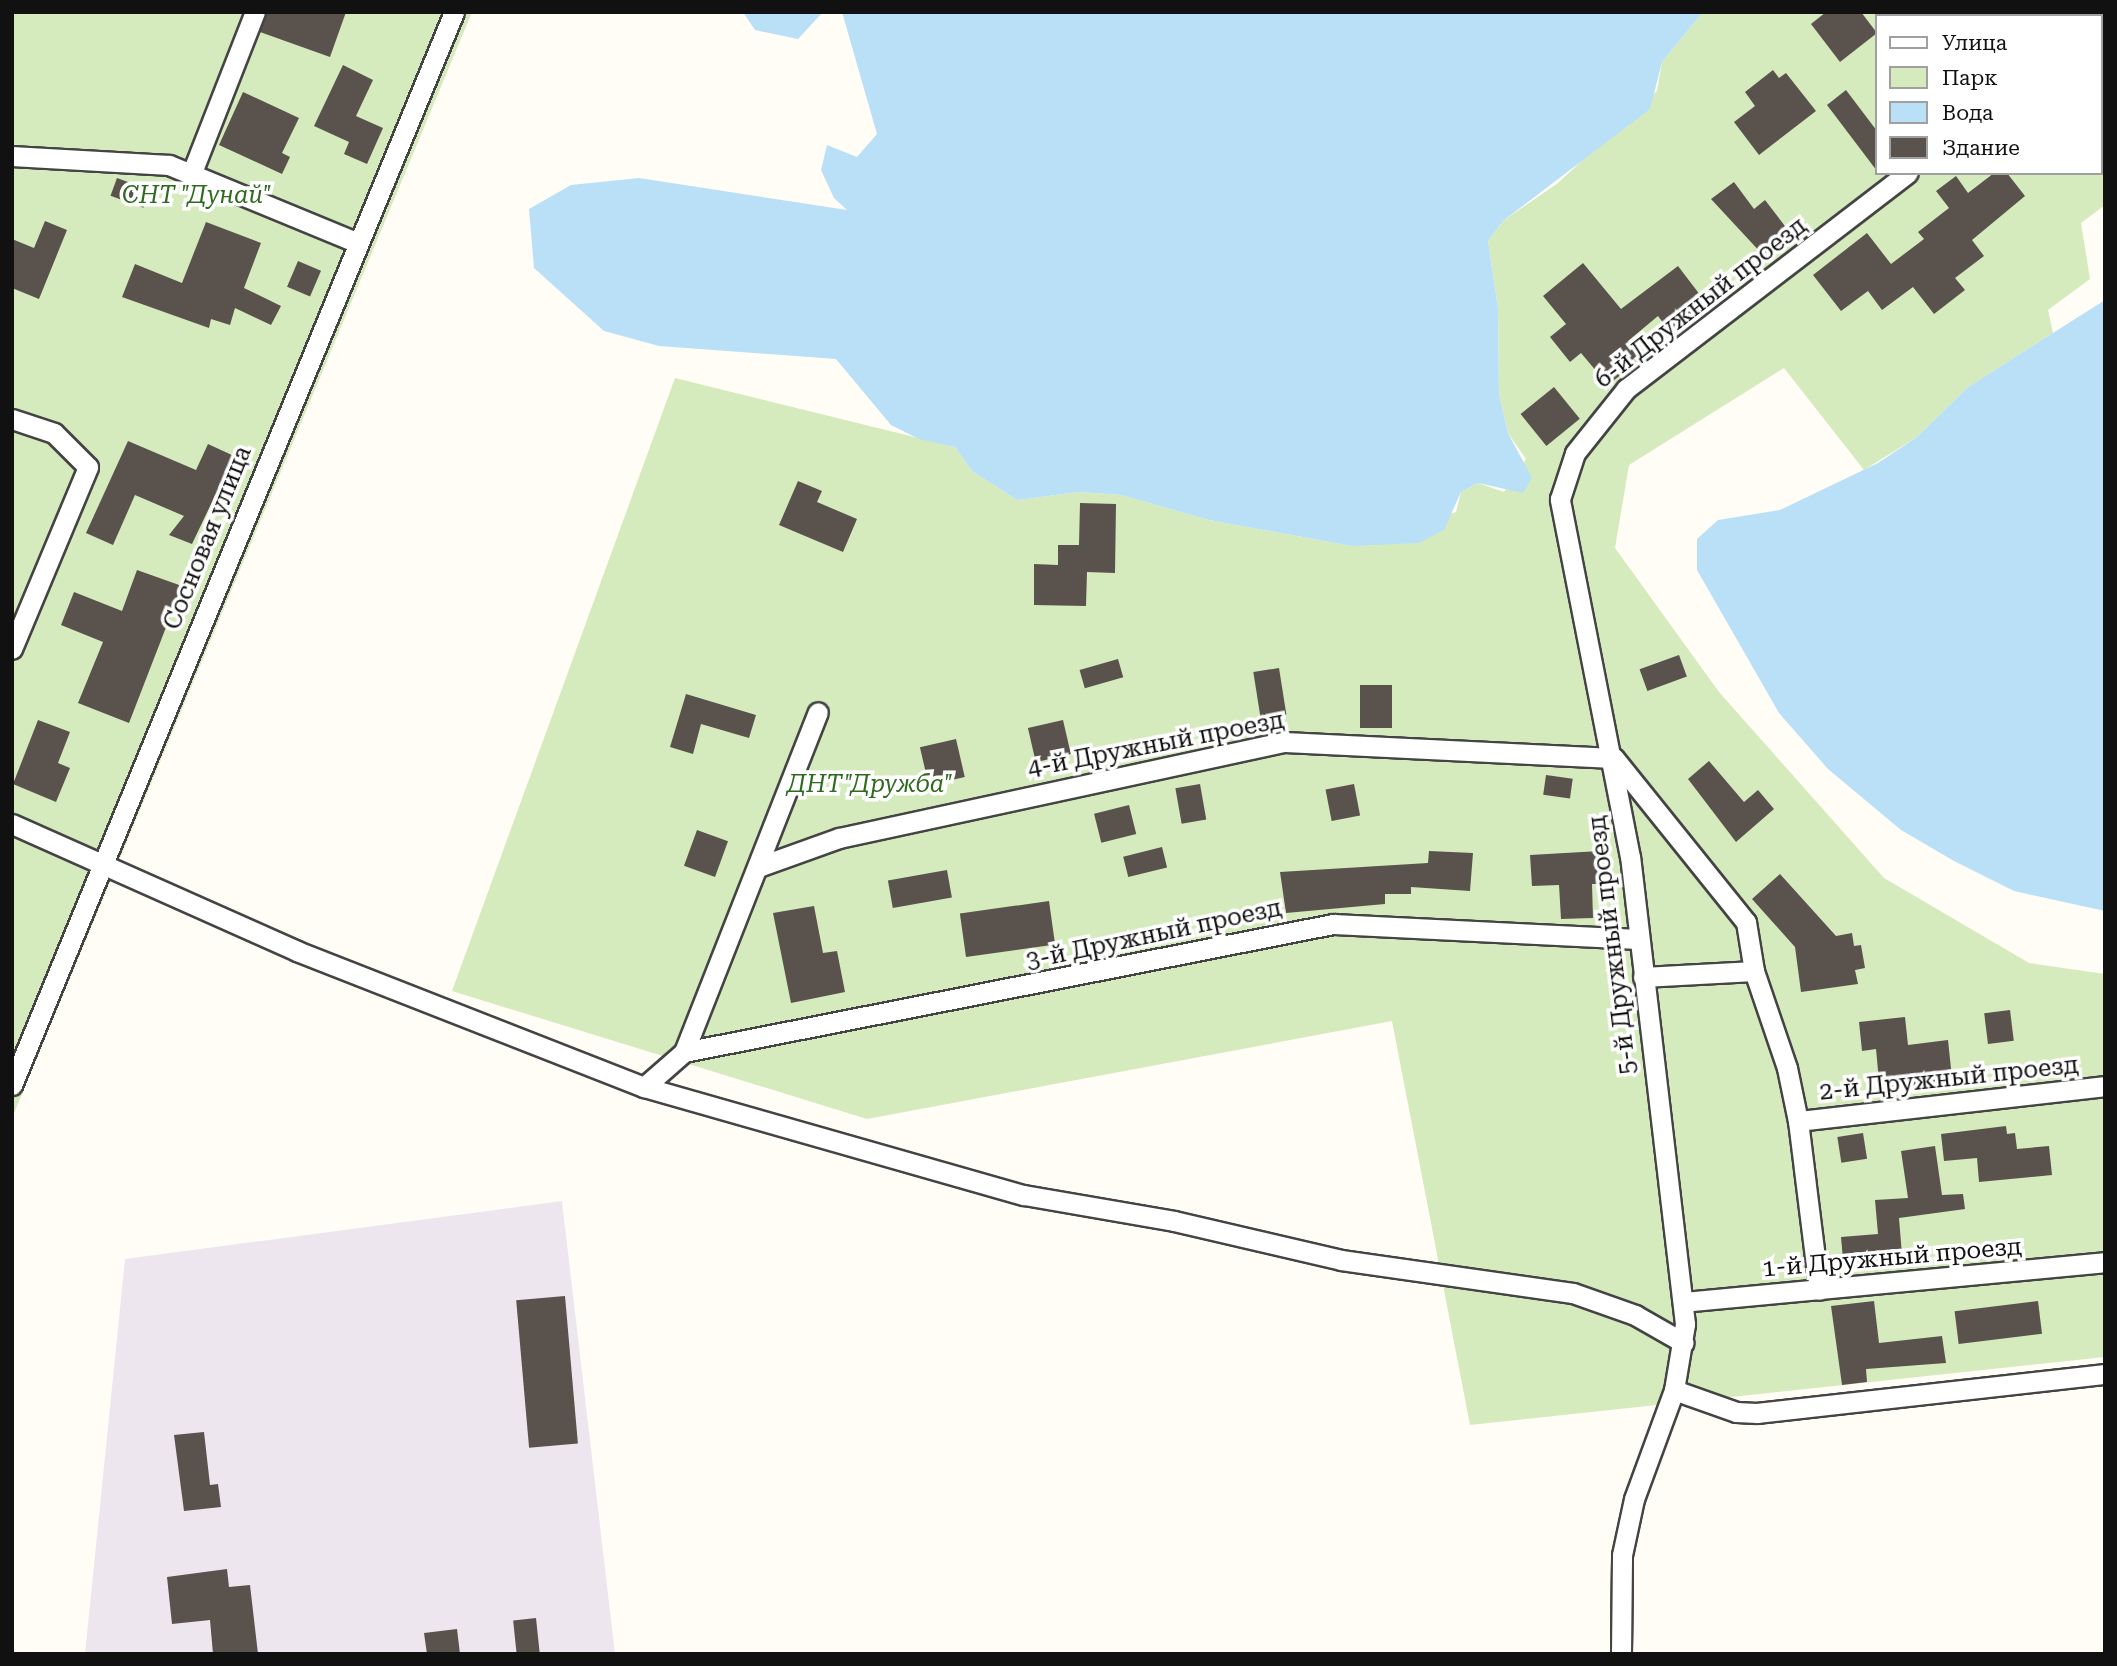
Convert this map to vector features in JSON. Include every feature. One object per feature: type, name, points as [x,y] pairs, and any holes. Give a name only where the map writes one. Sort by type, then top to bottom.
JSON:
[{"type":"street","points":[[191,175],[256,12]]},
{"type":"street","name":"Сосновая улица","points":[[12,1085],[105,864],[356,242],[454,12]]},
{"type":"street","points":[[12,156],[169,165],[356,242]]},
{"type":"street","name":"6-й Дружный проезд","points":[[1560,499],[1575,453],[1626,389],[1905,175]]},
{"type":"street","points":[[12,419],[54,433],[88,467],[12,649]]},
{"type":"street","name":"5-й Дружный проезд","points":[[1560,499],[1564,541],[1614,758],[1683,1302],[1684,1343],[1674,1390],[1631,1510],[1622,1555],[1621,1654]]},
{"type":"street","points":[[644,1087],[684,1052],[818,712]]},
{"type":"street","name":"4-й Дружный проезд","points":[[758,867],[839,838],[1284,742],[1614,758]]},
{"type":"street","points":[[1614,758],[1739,908],[1754,971],[1787,1068],[1798,1121],[1819,1290]]},
{"type":"street","points":[[12,824],[297,951],[644,1087],[1024,1195],[1174,1221],[1340,1259],[1573,1293],[1635,1315],[1684,1343]]},
{"type":"street","name":"3-й Дружный проезд","points":[[684,1052],[1332,923],[1639,939]]},
{"type":"street","points":[[1643,977],[1754,971]]},
{"type":"street","name":"2-й Дружный проезд","points":[[1798,1121],[2105,1086]]},
{"type":"street","name":"1-й Дружный проезд","points":[[1683,1302],[2105,1262]]},
{"type":"street","points":[[1674,1390],[1736,1412],[1757,1413],[2105,1374]]},
{"type":"shaded area","points":[[562,1201],[615,1654],[85,1654],[125,1259]]},
{"type":"green space","name":"СНТ \"Дунай\"","points":[[12,12],[472,12],[12,1118]]},
{"type":"green space","name":"ДНТ\"Дружба\"","points":[[1703,12],[2105,12],[2105,205],[2081,223],[2090,279],[2048,310],[2053,333],[1968,387],[1917,437],[1864,470],[1784,368],[1629,465],[1615,548],[1719,692],[1884,878],[2029,963],[2105,974],[2105,1357],[1470,1425],[1392,1021],[867,1119],[452,991],[675,378],[955,447],[972,471],[1017,500],[1079,492],[1121,495],[1209,520],[1352,546],[1456,512],[1461,492],[1478,483],[1504,492],[1526,459],[1508,433],[1499,394],[1498,308],[1488,241],[1503,221],[1558,183],[1657,91],[1662,62]]},
{"type":"water","points":[[743,12],[823,12],[798,39],[755,30]]},
{"type":"water","points":[[842,12],[1703,12],[1662,62],[1650,109],[1503,221],[1488,241],[1498,308],[1499,394],[1508,433],[1532,478],[1523,493],[1478,483],[1461,492],[1444,530],[1419,543],[1352,546],[1209,520],[1121,495],[1079,492],[1017,500],[972,471],[955,447],[919,439],[891,425],[836,359],[659,346],[604,331],[534,268],[529,209],[571,185],[639,178],[847,210],[834,198],[821,170],[827,145],[857,157],[877,134]]},
{"type":"water","points":[[2105,300],[2105,911],[2014,891],[1954,861],[1901,830],[1828,769],[1779,713],[1697,570],[1697,539],[1718,520],[1780,510],[1878,463],[1917,437],[1968,387]]},
{"type":"building","points":[[267,12],[346,12],[330,57],[260,32]]},
{"type":"building","points":[[1826,12],[1861,12],[1876,34],[1840,62],[1811,24]]},
{"type":"building","points":[[343,65],[373,80],[356,116],[383,128],[367,164],[344,154],[349,142],[314,126]]},
{"type":"building","points":[[1773,70],[1779,78],[1786,73],[1816,111],[1759,155],[1734,122],[1755,106],[1745,92]]},
{"type":"building","points":[[1846,90],[1876,130],[1876,170],[1827,105]]},
{"type":"building","points":[[243,92],[299,118],[282,153],[290,157],[282,174],[219,145]]},
{"type":"building","points":[[1991,175],[2009,175],[2025,196],[1972,240],[1984,256],[1955,278],[1965,290],[1934,314],[1913,287],[1882,310],[1868,291],[1841,311],[1813,275],[1867,233],[1891,264],[1924,239],[1918,232],[1949,208],[1936,191],[1956,176],[1968,193]]},
{"type":"building","points":[[117,178],[150,190],[143,208],[111,196]]},
{"type":"building","points":[[1734,182],[1754,209],[1765,200],[1791,234],[1763,255],[1711,199]]},
{"type":"building","points":[[45,221],[67,230],[39,299],[12,288],[12,239],[34,248]]},
{"type":"building","points":[[206,222],[261,243],[244,288],[281,306],[271,325],[235,308],[230,325],[211,319],[209,328],[122,297],[135,264],[182,283]]},
{"type":"building","points":[[298,261],[321,271],[310,297],[287,287]]},
{"type":"building","points":[[1583,263],[1621,309],[1678,266],[1707,304],[1670,332],[1658,316],[1628,341],[1642,358],[1608,385],[1581,353],[1570,362],[1550,337],[1566,324],[1543,296]]},
{"type":"building","points":[[1554,387],[1580,419],[1546,446],[1521,414]]},
{"type":"building","points":[[128,441],[196,470],[208,444],[234,456],[192,544],[169,535],[184,516],[135,495],[113,545],[86,533]]},
{"type":"building","points":[[798,481],[822,491],[817,502],[857,519],[843,552],[779,525]]},
{"type":"building","points":[[1080,503],[1116,504],[1115,573],[1087,572],[1086,606],[1034,605],[1034,564],[1058,565],[1058,545],[1079,545]]},
{"type":"building","points":[[137,570],[182,586],[129,723],[78,703],[103,642],[61,625],[74,592],[122,611]]},
{"type":"building","points":[[1679,655],[1687,677],[1647,691],[1640,669]]},
{"type":"building","points":[[1118,659],[1123,677],[1085,688],[1080,670]]},
{"type":"building","points":[[1279,668],[1286,714],[1261,718],[1253,672]]},
{"type":"building","points":[[1360,685],[1392,685],[1392,728],[1360,728]]},
{"type":"building","points":[[686,694],[756,715],[749,738],[701,724],[693,754],[670,747]]},
{"type":"building","points":[[38,720],[70,732],[58,763],[70,768],[56,802],[13,784]]},
{"type":"building","points":[[1063,720],[1071,754],[1036,762],[1028,728]]},
{"type":"building","points":[[956,739],[965,777],[929,785],[920,747]]},
{"type":"building","points":[[1709,761],[1744,802],[1758,790],[1774,809],[1736,842],[1688,779]]},
{"type":"building","points":[[1546,775],[1573,779],[1570,799],[1543,795]]},
{"type":"building","points":[[1200,784],[1206,819],[1182,824],[1175,788]]},
{"type":"building","points":[[1354,784],[1360,815],[1332,821],[1326,790]]},
{"type":"building","points":[[1129,805],[1136,834],[1101,843],[1094,814]]},
{"type":"building","points":[[697,830],[728,841],[715,877],[684,866]]},
{"type":"building","points":[[1162,847],[1167,867],[1128,877],[1123,857]]},
{"type":"building","points":[[1429,851],[1473,853],[1470,891],[1411,887],[1411,894],[1385,894],[1385,904],[1286,913],[1280,872],[1428,863]]},
{"type":"building","points":[[1600,851],[1602,884],[1592,884],[1593,918],[1561,919],[1559,885],[1532,886],[1530,855]]},
{"type":"building","points":[[947,870],[952,898],[893,908],[888,880]]},
{"type":"building","points":[[1780,874],[1836,936],[1852,933],[1854,946],[1861,945],[1865,968],[1855,970],[1858,984],[1801,992],[1795,947],[1752,899]]},
{"type":"building","points":[[1049,901],[1055,945],[966,957],[960,914]]},
{"type":"building","points":[[814,906],[823,953],[837,951],[845,992],[791,1003],[773,913]]},
{"type":"building","points":[[2010,1010],[2014,1041],[1988,1044],[1984,1013]]},
{"type":"building","points":[[1905,1017],[1908,1045],[1948,1040],[1952,1078],[1880,1092],[1876,1049],[1862,1051],[1859,1022]]},
{"type":"building","points":[[2006,1126],[2007,1134],[2015,1133],[2017,1149],[2049,1146],[2052,1175],[1979,1182],[1977,1158],[1944,1161],[1941,1134]]},
{"type":"building","points":[[1863,1133],[1867,1159],[1841,1163],[1837,1137]]},
{"type":"building","points":[[1935,1146],[1942,1195],[1963,1194],[1965,1209],[1899,1218],[1902,1255],[1843,1260],[1841,1237],[1878,1234],[1875,1200],[1908,1198],[1901,1151]]},
{"type":"building","points":[[565,1296],[578,1443],[529,1448],[516,1300]]},
{"type":"building","points":[[1874,1301],[1879,1343],[1942,1336],[1946,1363],[1866,1369],[1867,1382],[1842,1385],[1831,1306]]},
{"type":"building","points":[[2038,1301],[2042,1334],[1959,1344],[1955,1311]]},
{"type":"building","points":[[204,1432],[210,1485],[218,1484],[221,1507],[184,1511],[174,1435]]},
{"type":"building","points":[[227,1569],[229,1587],[250,1585],[258,1654],[213,1654],[210,1620],[172,1624],[167,1577]]},
{"type":"building","points":[[536,1618],[540,1654],[517,1654],[513,1620]]},
{"type":"building","points":[[457,1629],[460,1654],[427,1654],[424,1633]]}]
